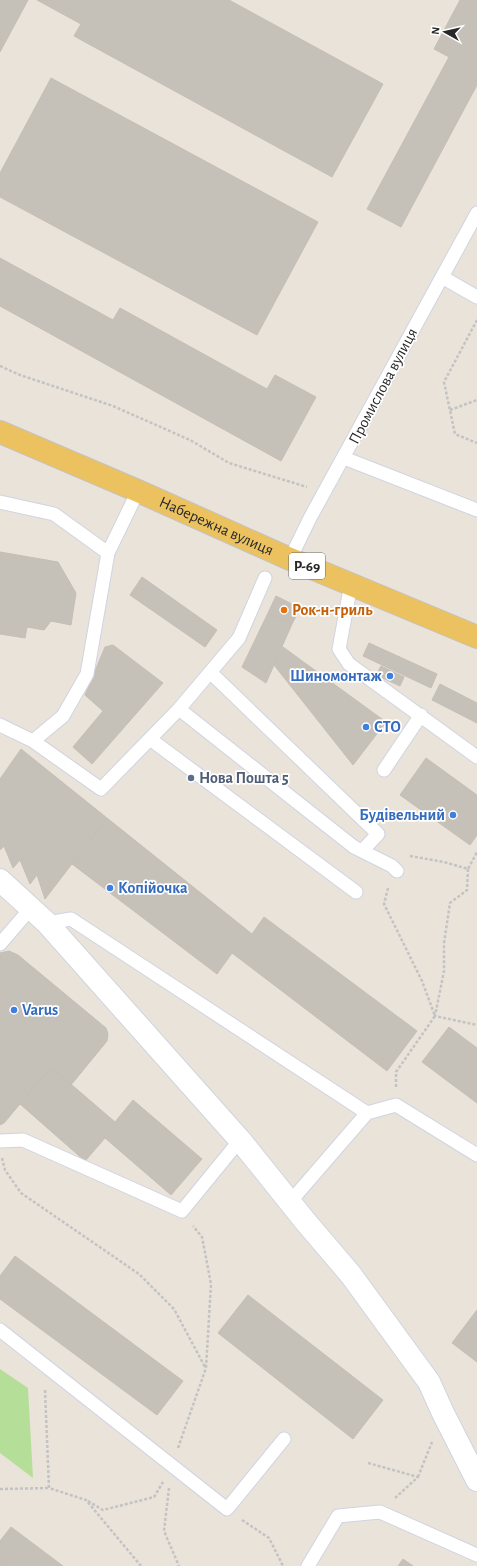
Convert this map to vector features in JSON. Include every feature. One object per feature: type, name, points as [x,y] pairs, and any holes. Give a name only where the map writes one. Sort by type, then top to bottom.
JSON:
[{"type":"main road","name":"Набережна вулиця","points":[[0,432],[138,491],[290,559],[477,637]]},
{"type":"street","points":[[0,880],[48,923],[240,1140],[352,1275],[429,1382],[443,1414],[477,1480]]},
{"type":"lane","name":"Промислова вулиця","points":[[290,559],[477,213]]},
{"type":"lane","points":[[442,276],[477,297]]},
{"type":"lane","points":[[344,458],[477,510]]},
{"type":"lane","points":[[33,741],[63,716],[87,674],[108,553],[138,491]]},
{"type":"lane","points":[[0,502],[54,514],[108,553]]},
{"type":"lane","points":[[0,725],[33,741],[100,789],[179,709],[239,638],[264,578]]},
{"type":"lane","points":[[351,584],[339,649],[349,664],[477,757]]},
{"type":"lane","points":[[210,672],[378,834],[362,851]]},
{"type":"lane","points":[[179,709],[354,847],[397,870]]},
{"type":"lane","points":[[384,770],[421,715]]},
{"type":"lane","points":[[150,739],[356,892]]},
{"type":"lane","points":[[0,944],[31,908]]},
{"type":"lane","points":[[48,923],[71,919],[367,1113]]},
{"type":"lane","points":[[290,1202],[367,1113],[396,1105],[477,1155]]},
{"type":"lane","points":[[0,1141],[23,1140],[182,1211],[240,1140]]},
{"type":"lane","points":[[0,1330],[227,1509],[284,1439]]},
{"type":"lane","points":[[308,1566],[338,1516],[380,1512],[477,1555]]},
{"type":"path","points":[[477,320],[444,382],[455,434],[477,443]]},
{"type":"path","points":[[0,366],[20,375],[113,406],[190,440],[229,463],[325,492]]},
{"type":"path","points":[[450,410],[477,400]]},
{"type":"path","points":[[396,1105],[396,1072],[435,1016],[444,970],[444,943],[450,903],[467,890],[468,869],[477,852]]},
{"type":"path","points":[[435,1016],[422,981],[384,904],[391,878],[409,856],[444,862],[468,869]]},
{"type":"path","points":[[435,1016],[477,1025]]},
{"type":"path","points":[[2,1157],[5,1170],[22,1193],[139,1274],[174,1309],[206,1368]]},
{"type":"path","points":[[0,1489],[49,1488],[86,1500],[103,1510],[154,1497],[172,1466],[206,1368],[211,1284],[202,1237],[182,1211]]},
{"type":"path","points":[[45,1365],[49,1488]]},
{"type":"path","points":[[380,1512],[418,1477],[443,1414]]},
{"type":"path","points":[[368,1463],[418,1477]]},
{"type":"path","points":[[172,1466],[164,1532],[179,1566]]},
{"type":"path","points":[[86,1500],[141,1566]]},
{"type":"path","points":[[227,1509],[269,1538],[283,1566]]},
{"type":"green space","points":[[0,1369],[28,1388],[33,1478],[0,1453]]},
{"type":"building","points":[[0,0],[28,0],[0,52]]},
{"type":"building","points":[[37,0],[229,0],[383,84],[332,177],[74,36],[81,24]]},
{"type":"building","points":[[460,0],[477,0],[477,85],[401,227],[367,209],[449,57],[434,49]]},
{"type":"building","points":[[51,78],[318,222],[257,335],[0,197],[0,173]]},
{"type":"building","points":[[0,258],[113,320],[120,308],[267,389],[275,375],[316,397],[281,461],[0,306]]},
{"type":"building","points":[[0,552],[58,562],[76,593],[71,625],[51,621],[44,630],[27,627],[25,638],[0,634]]},
{"type":"building","points":[[142,577],[217,630],[205,647],[130,595]]},
{"type":"building","name":"Рок-н-гриль","points":[[276,596],[300,608],[292,624],[268,613]]},
{"type":"building","points":[[268,613],[292,624],[266,683],[242,667]]},
{"type":"building","points":[[369,643],[437,674],[431,688],[363,656]]},
{"type":"building","points":[[113,645],[163,683],[92,764],[73,747],[103,711],[85,695],[105,647]]},
{"type":"building","points":[[283,647],[386,722],[353,765],[274,665]]},
{"type":"building","name":"Шиномонтаж","points":[[381,666],[404,677],[400,686],[376,675]]},
{"type":"building","points":[[440,684],[477,703],[477,723],[432,700]]},
{"type":"building","points":[[21,749],[107,818],[45,899],[37,875],[30,884],[20,860],[13,868],[4,846],[0,850],[0,779]]},
{"type":"building","name":"Будівельний","points":[[426,758],[477,795],[477,835],[470,845],[400,795]]},
{"type":"building","points":[[107,818],[252,934],[264,917],[417,1031],[387,1071],[232,953],[217,974],[72,864]]},
{"type":"building","points":[[9,951],[18,955],[106,1028],[108,1034],[107,1041],[71,1085],[51,1067],[4,1123],[0,1125],[0,953]]},
{"type":"building","points":[[449,1027],[477,1048],[477,1103],[422,1062]]},
{"type":"building","points":[[51,1067],[115,1122],[133,1100],[202,1159],[171,1195],[105,1138],[85,1161],[20,1104]]},
{"type":"building","points":[[15,1256],[183,1381],[157,1415],[0,1299],[0,1276]]},
{"type":"building","points":[[248,1295],[383,1400],[353,1439],[218,1333]]},
{"type":"building","points":[[477,1310],[477,1362],[452,1343]]},
{"type":"building","points":[[11,1527],[63,1566],[0,1566],[0,1541]]},
{"type":"building","points":[[403,1559],[413,1566],[398,1566]]},
{"type":"place","name":"Рок-н-гриль","points":[[284,610]]},
{"type":"place","name":"Шиномонтаж","points":[[390,676]]},
{"type":"place","name":"СТО","points":[[366,727]]},
{"type":"place","name":"Нова Пошта 5","points":[[191,778]]},
{"type":"place","name":"Будівельний","points":[[453,815]]},
{"type":"place","name":"Копійочка","points":[[110,888]]},
{"type":"place","name":"Varus","points":[[14,1010]]}]
